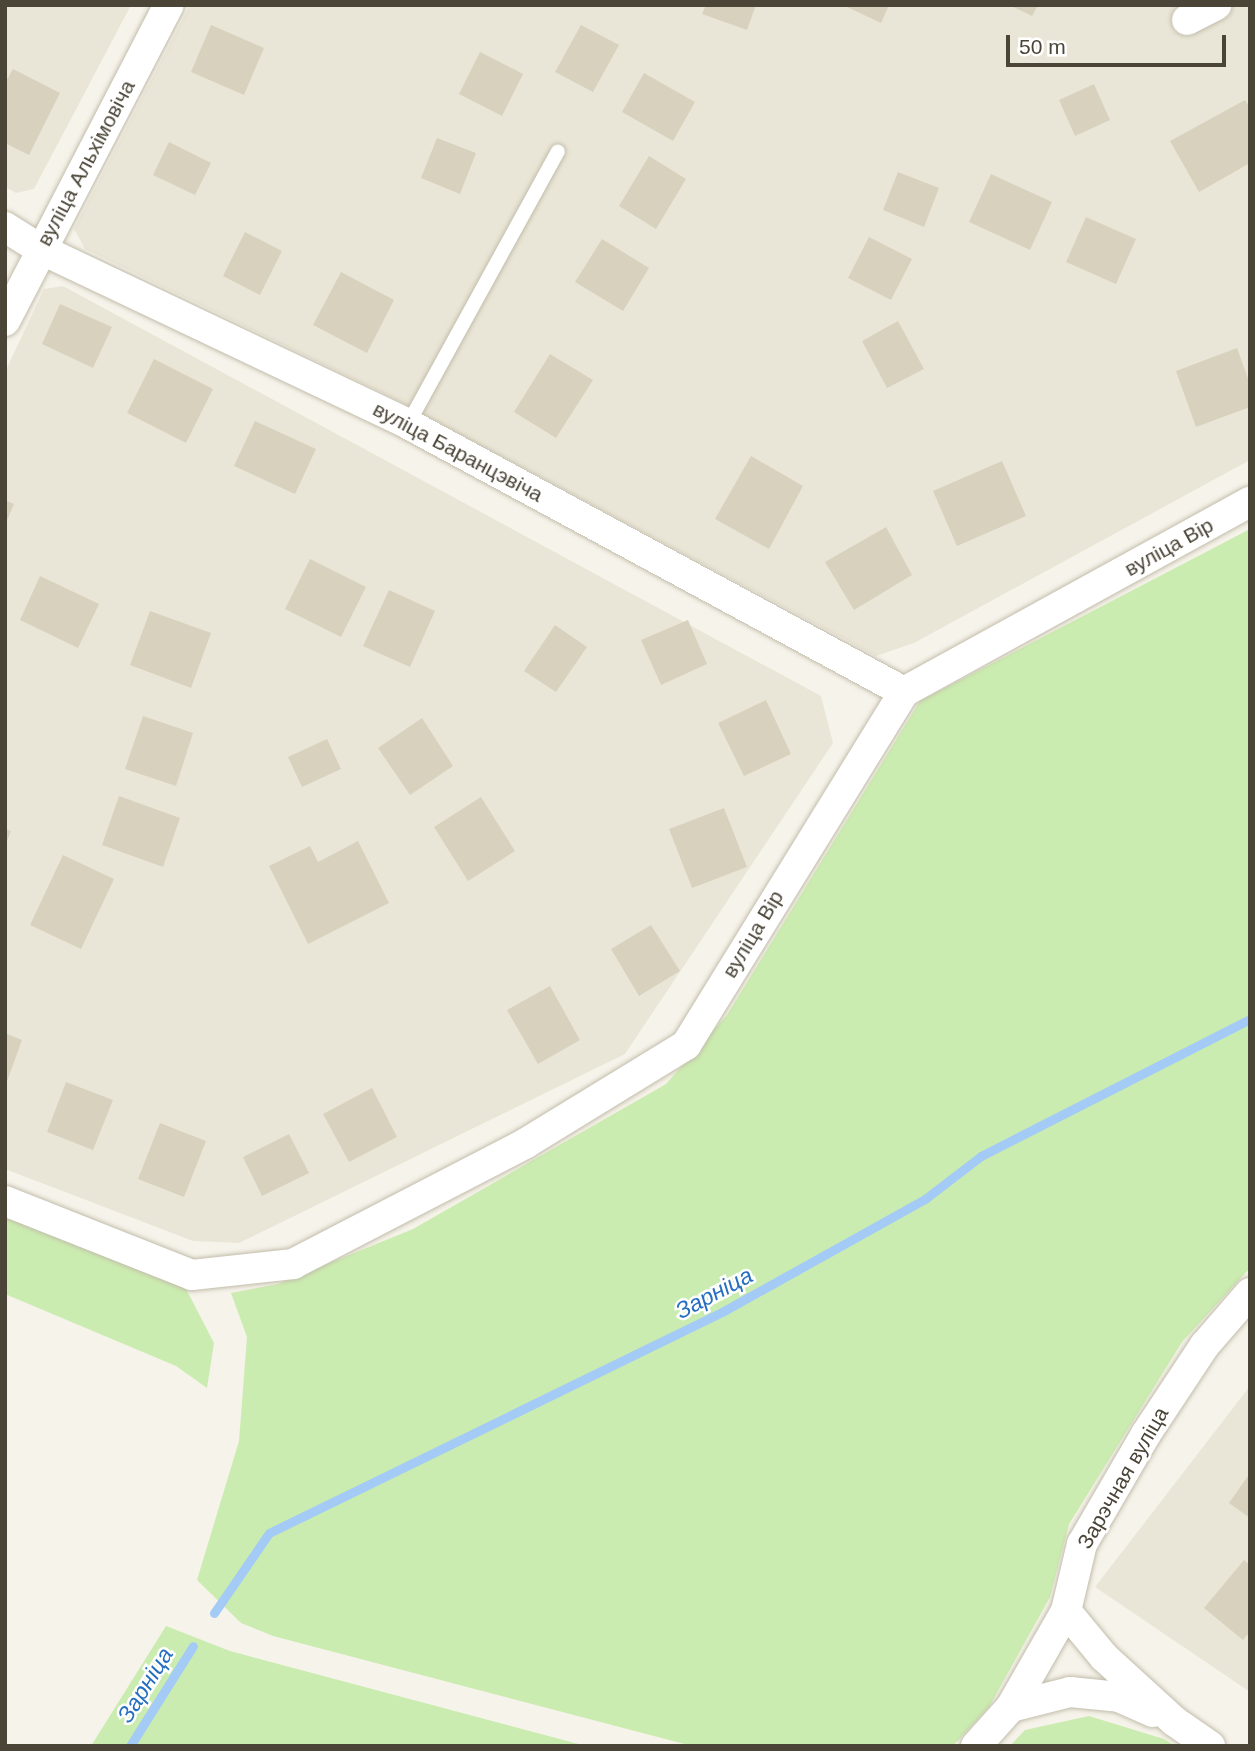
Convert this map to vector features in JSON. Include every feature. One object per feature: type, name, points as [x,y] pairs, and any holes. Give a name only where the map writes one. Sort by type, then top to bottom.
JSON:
[{"type":"street","name":"вуліца Альхімовіча","points":[[5,321],[40,249],[169,5]]},
{"type":"street","points":[[1187,20],[1216,5]]},
{"type":"street","name":"вуліца Баранцэвіча","points":[[5,227],[40,249],[408,424],[904,692]]},
{"type":"street","name":"вуліца Вір","points":[[5,1201],[192,1275],[293,1264],[526,1143],[686,1045],[904,692],[1250,502]]},
{"type":"street","name":"Зарэчная вуліца","points":[[976,1746],[1011,1707],[1066,1611],[1068,1587],[1088,1533],[1198,1356],[1250,1293]]},
{"type":"street","points":[[1066,1611],[1104,1657],[1174,1721],[1210,1746]]},
{"type":"street","points":[[1011,1707],[1070,1692],[1119,1697],[1174,1721]]},
{"type":"lane","points":[[408,424],[558,151]]},
{"type":"shaded area","points":[[5,5],[131,5],[34,189],[16,193],[5,187]]},
{"type":"shaded area","points":[[190,5],[1250,5],[1250,460],[914,643],[876,656],[387,395],[85,249],[74,229]]},
{"type":"shaded area","points":[[63,286],[821,696],[833,743],[625,1054],[239,1243],[193,1241],[5,1169],[5,372],[44,289]]},
{"type":"shaded area","points":[[1250,1386],[1250,1692],[1095,1587]]},
{"type":"green space","points":[[1250,529],[1250,1268],[1182,1342],[1069,1524],[1050,1597],[989,1707],[953,1746],[692,1746],[273,1636],[241,1623],[197,1580],[239,1441],[247,1337],[231,1293],[278,1284],[413,1229],[666,1084],[727,1015],[920,701]]},
{"type":"green space","points":[[5,1216],[184,1285],[214,1343],[207,1388],[176,1366],[5,1294]]},
{"type":"green space","points":[[166,1626],[230,1651],[586,1746],[91,1746]]},
{"type":"green space","points":[[1089,1716],[1164,1739],[1175,1746],[1010,1746],[1025,1730]]},
{"type":"building","points":[[706,5],[756,5],[747,30],[702,14]]},
{"type":"building","points":[[843,5],[889,5],[881,23]]},
{"type":"building","points":[[1009,5],[1038,5],[1032,16]]},
{"type":"building","points":[[211,25],[264,48],[244,95],[191,72]]},
{"type":"building","points":[[581,25],[619,45],[593,92],[555,72]]},
{"type":"building","points":[[480,52],[523,74],[502,116],[459,94]]},
{"type":"building","points":[[13,69],[60,93],[29,155],[5,143],[5,83]]},
{"type":"building","points":[[644,73],[695,102],[673,141],[622,112]]},
{"type":"building","points":[[1094,84],[1110,120],[1075,136],[1059,100]]},
{"type":"building","points":[[1245,100],[1250,108],[1250,163],[1199,192],[1170,141]]},
{"type":"building","points":[[437,138],[476,153],[460,194],[421,178]]},
{"type":"building","points":[[169,142],[211,163],[195,195],[153,175]]},
{"type":"building","points":[[649,156],[686,179],[656,229],[619,206]]},
{"type":"building","points":[[898,172],[939,188],[924,227],[883,210]]},
{"type":"building","points":[[991,174],[1052,202],[1030,250],[969,222]]},
{"type":"building","points":[[1086,217],[1136,239],[1116,284],[1066,262]]},
{"type":"building","points":[[245,232],[282,251],[260,295],[223,276]]},
{"type":"building","points":[[869,237],[912,259],[891,300],[848,278]]},
{"type":"building","points":[[602,239],[649,268],[623,311],[575,282]]},
{"type":"building","points":[[341,272],[394,300],[367,353],[313,325]]},
{"type":"building","points":[[60,304],[112,327],[93,368],[42,344]]},
{"type":"building","points":[[898,321],[924,369],[887,388],[862,341]]},
{"type":"building","points":[[1237,348],[1250,384],[1250,407],[1196,427],[1176,371]]},
{"type":"building","points":[[550,354],[593,380],[556,438],[514,412]]},
{"type":"building","points":[[154,359],[213,389],[186,443],[127,413]]},
{"type":"building","points":[[255,421],[316,449],[295,494],[234,466]]},
{"type":"building","points":[[751,456],[803,486],[769,549],[715,519]]},
{"type":"building","points":[[1002,461],[1026,516],[957,546],[933,491]]},
{"type":"building","points":[[5,500],[14,504],[5,525]]},
{"type":"building","points":[[886,527],[912,575],[854,610],[825,562]]},
{"type":"building","points":[[310,559],[366,587],[341,637],[285,609]]},
{"type":"building","points":[[40,576],[99,604],[78,648],[20,620]]},
{"type":"building","points":[[389,590],[435,611],[410,667],[363,646]]},
{"type":"building","points":[[150,611],[211,633],[191,688],[130,665]]},
{"type":"building","points":[[688,620],[707,664],[661,685],[641,640]]},
{"type":"building","points":[[555,625],[587,647],[556,692],[524,671]]},
{"type":"building","points":[[766,700],[791,754],[744,776],[718,723]]},
{"type":"building","points":[[143,716],[193,733],[176,786],[125,769]]},
{"type":"building","points":[[422,718],[453,766],[410,795],[378,748]]},
{"type":"building","points":[[327,739],[341,769],[302,787],[288,757]]},
{"type":"building","points":[[119,796],[180,818],[163,867],[102,845]]},
{"type":"building","points":[[481,797],[515,851],[468,881],[434,827]]},
{"type":"building","points":[[724,808],[747,867],[692,888],[669,829]]},
{"type":"building","points":[[5,829],[11,831],[5,846]]},
{"type":"building","points":[[358,841],[389,903],[308,944],[269,866],[310,846],[318,862]]},
{"type":"building","points":[[63,855],[114,879],[81,949],[30,925]]},
{"type":"building","points":[[651,925],[680,971],[639,996],[611,949]]},
{"type":"building","points":[[550,986],[580,1040],[538,1064],[507,1010]]},
{"type":"building","points":[[5,1033],[22,1040],[6,1084],[5,1084]]},
{"type":"building","points":[[66,1082],[113,1100],[93,1150],[47,1132]]},
{"type":"building","points":[[372,1088],[397,1137],[349,1162],[323,1114]]},
{"type":"building","points":[[160,1123],[206,1141],[184,1197],[138,1179]]},
{"type":"building","points":[[289,1134],[309,1173],[262,1196],[243,1157]]},
{"type":"building","points":[[1250,1473],[1250,1518],[1229,1503]]},
{"type":"building","points":[[1244,1560],[1250,1565],[1250,1632],[1243,1640],[1204,1608]]},
{"type":"waterway","name":"Зарніца","points":[[214,1613],[269,1533],[722,1312],[925,1199],[981,1156],[1250,1019]]},
{"type":"waterway","name":"Зарніца","points":[[130,1746],[193,1646]]}]
